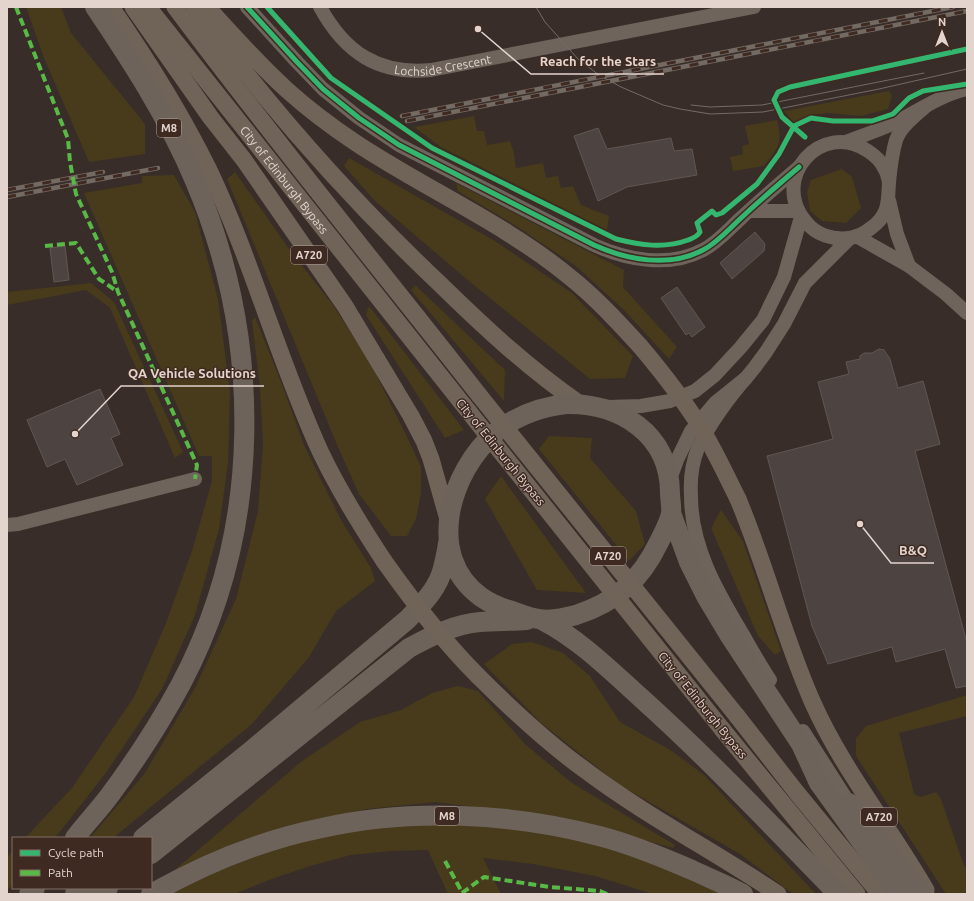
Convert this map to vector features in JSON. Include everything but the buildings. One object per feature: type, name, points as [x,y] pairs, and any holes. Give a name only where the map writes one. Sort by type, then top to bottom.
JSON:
[{"type":"highway","name":"M8","points":[[77,837],[108,797],[150,738],[182,682],[199,646],[211,613],[232,544],[239,507],[244,435],[244,379],[237,324],[223,260],[206,208],[181,149],[122,46],[95,7]]},
{"type":"highway","points":[[144,837],[252,750],[408,619],[426,600],[443,569],[449,532],[450,506],[459,481],[471,460],[496,432],[514,420],[541,409],[566,404],[589,405],[624,416],[642,429],[653,440],[662,455],[670,479],[671,513],[689,562],[706,596],[730,636],[801,744],[921,894]]},
{"type":"highway","points":[[152,853],[410,648],[425,639],[462,625],[479,622],[566,618],[589,611],[610,601],[626,589],[643,570],[652,556],[671,513]]},
{"type":"highway","points":[[449,532],[454,562],[459,573],[470,587],[480,596],[495,605],[541,620],[562,630],[581,644],[669,723],[838,894]]},
{"type":"highway","points":[[801,744],[819,783],[899,894]]},
{"type":"highway","name":"M8","points":[[151,894],[175,880],[238,853],[322,827],[395,818],[469,816],[531,822],[600,836],[632,846],[668,860],[743,894]]},
{"type":"main road","points":[[111,7],[152,68],[209,170],[247,261],[294,386],[321,451],[355,514],[384,561],[418,608],[456,654],[528,725],[585,770],[632,803],[778,894]]},
{"type":"main road","name":"A720","points":[[133,7],[211,118],[244,160],[345,306],[411,416],[424,441],[431,459],[449,532]]},
{"type":"main road","name":"City of Edinburgh Bypass","points":[[148,7],[468,412],[856,894]]},
{"type":"main road","name":"City of Edinburgh Bypass","points":[[175,7],[221,68],[394,285],[479,395],[797,793],[880,894]]},
{"type":"main road","points":[[195,7],[249,78],[288,124],[372,217],[411,257],[499,340],[541,376],[589,405]]},
{"type":"main road","name":"A720","points":[[206,7],[254,58],[287,90],[318,116],[356,143],[496,226],[546,259],[572,278],[615,319],[640,346],[669,382],[693,416],[712,447],[738,500],[751,531],[794,655],[812,701],[831,740],[854,779],[915,870],[929,894]]},
{"type":"street","points":[[247,7],[274,38],[323,89],[364,121],[399,145],[606,250],[639,259],[661,260],[682,258],[703,250],[719,239],[799,167]]},
{"type":"street","name":"Lochside Crescent","points":[[320,7],[327,20],[337,33],[349,46],[363,57],[379,65],[396,70],[414,72],[431,70],[754,7]]},
{"type":"street","points":[[889,200],[880,219],[866,232],[853,237],[828,237],[817,232],[808,225],[799,214],[794,200],[794,177],[807,156],[818,148],[830,143],[846,142],[891,124],[940,98],[967,89]]},
{"type":"street","points":[[909,266],[897,234],[889,200],[889,182],[895,142],[898,135],[905,125],[926,106]]},
{"type":"street","points":[[846,142],[861,146],[874,155],[884,167],[889,182]]},
{"type":"street","points":[[749,211],[799,214]]},
{"type":"street","points":[[589,405],[624,407],[641,406],[670,401],[695,390],[715,375],[763,320],[784,277],[799,214]]},
{"type":"street","points":[[853,237],[909,266],[946,294],[967,313]]},
{"type":"street","points":[[849,803],[768,676],[724,603],[706,568],[695,536],[692,517],[690,482],[698,449],[712,424],[734,392],[776,337],[805,282],[853,237]]},
{"type":"street","points":[[670,479],[677,460],[691,431],[715,404],[746,378]]},
{"type":"street","points":[[7,525],[18,524],[195,479]]},
{"type":"shaded area","points":[[26,7],[61,7],[71,33],[145,124],[145,154],[89,162],[44,58]]},
{"type":"shaded area","points":[[889,91],[892,96],[888,109],[861,116],[828,113],[811,115],[794,123],[784,111]]},
{"type":"shaded area","points":[[474,116],[477,131],[484,131],[487,145],[510,141],[514,153],[516,168],[543,163],[546,178],[558,176],[561,188],[573,186],[581,205],[609,216],[607,230],[441,147],[414,127]]},
{"type":"shaded area","points":[[777,120],[780,134],[778,144],[764,166],[733,171],[730,157],[743,154],[742,146],[749,144],[745,126]]},
{"type":"shaded area","points":[[349,158],[495,241],[572,293],[633,356],[625,378],[590,379],[470,282],[375,201],[344,166]]},
{"type":"shaded area","points":[[842,169],[852,177],[861,208],[846,223],[822,221],[810,211],[807,192],[811,180]]},
{"type":"shaded area","points":[[235,172],[292,253],[333,305],[371,364],[409,441],[421,467],[421,493],[416,519],[407,536],[391,536],[359,494],[338,447],[227,179]]},
{"type":"shaded area","points":[[174,175],[195,212],[218,299],[230,391],[228,463],[219,529],[195,615],[162,689],[105,774],[56,837],[26,837],[72,788],[134,697],[166,623],[192,551],[212,481],[212,456],[199,456],[84,193],[142,183],[142,176]]},
{"type":"shaded area","points":[[456,183],[624,270],[623,287],[677,347],[669,359],[624,310],[576,266],[513,224],[458,191]]},
{"type":"shaded area","points":[[91,283],[114,302],[183,452],[175,458],[110,308],[86,290],[7,305],[7,292]]},
{"type":"shaded area","points":[[415,285],[505,370],[504,401],[411,290]]},
{"type":"shaded area","points":[[369,306],[464,430],[445,438],[366,315]]},
{"type":"shaded area","points":[[255,317],[304,445],[341,520],[371,568],[375,581],[336,611],[309,657],[252,724],[114,837],[91,837],[145,773],[195,688],[236,599],[258,511],[263,444],[260,388],[252,321]]},
{"type":"shaded area","points":[[549,436],[592,438],[590,458],[636,511],[645,544],[629,561],[539,449]]},
{"type":"shaded area","points":[[501,476],[586,593],[537,590],[485,499]]},
{"type":"shaded area","points":[[721,510],[743,541],[781,651],[775,655],[758,636],[711,528]]},
{"type":"shaded area","points":[[532,642],[563,653],[590,676],[620,722],[672,751],[704,775],[816,894],[793,894],[740,854],[618,784],[540,722],[484,664],[512,644]]},
{"type":"shaded area","points":[[458,686],[478,691],[526,745],[572,783],[675,845],[673,848],[573,820],[435,802],[367,809],[286,829],[176,872],[177,868],[302,761],[360,722],[401,710],[432,693]]},
{"type":"shaded area","points":[[967,695],[967,716],[899,733],[914,794],[921,797],[936,792],[941,799],[963,863],[967,870],[967,894],[946,894],[856,756],[856,738],[866,726]]},
{"type":"shaded area","points":[[531,822],[743,894],[653,894],[595,876],[533,864],[483,858],[501,894],[448,894],[428,850],[391,851],[351,855],[310,866],[234,894],[151,894],[322,827]]},
{"type":"shaded area","points":[[12,852],[12,886],[7,890],[7,857]]},
{"type":"tram line","points":[[536,7],[545,22],[578,59],[599,75],[621,87],[663,105],[710,114],[763,112],[879,89],[967,69]]},
{"type":"tram line","points":[[691,105],[710,107],[762,105],[924,73]]},
{"type":"railway","points":[[402,116],[953,7]]},
{"type":"railway","points":[[407,121],[967,11]]},
{"type":"railway","points":[[7,197],[158,168]]},
{"type":"railway","points":[[7,190],[103,172]]},
{"type":"marked path","points":[[16,7],[68,139],[70,162],[76,194],[112,272],[118,292],[197,465],[195,479]]},
{"type":"marked path","points":[[45,246],[76,243],[99,279],[118,292]]},
{"type":"marked path","points":[[445,861],[463,894]]},
{"type":"marked path","points":[[462,893],[484,877],[550,887],[600,891],[607,894]]},
{"type":"cycle path","points":[[247,7],[323,89],[359,118],[399,145],[594,245],[620,255],[648,260],[662,260],[690,256],[703,250],[718,240],[799,167]]},
{"type":"cycle path","points":[[267,7],[331,78],[432,148],[616,239],[652,245],[679,243],[696,236],[700,232],[697,223],[712,211],[716,215],[722,213],[757,184],[779,154],[794,126],[811,118],[833,121],[872,121],[893,114],[909,98],[923,91],[967,84]]},
{"type":"cycle path","points":[[805,137],[782,117],[774,100],[778,92],[790,87],[967,49]]},
{"type":"place","name":"Reach for the Stars","points":[[478,29]]},
{"type":"place","name":"QA Vehicle Solutions","points":[[75,434]]},
{"type":"place","name":"B&Q","points":[[860,524]]}]
